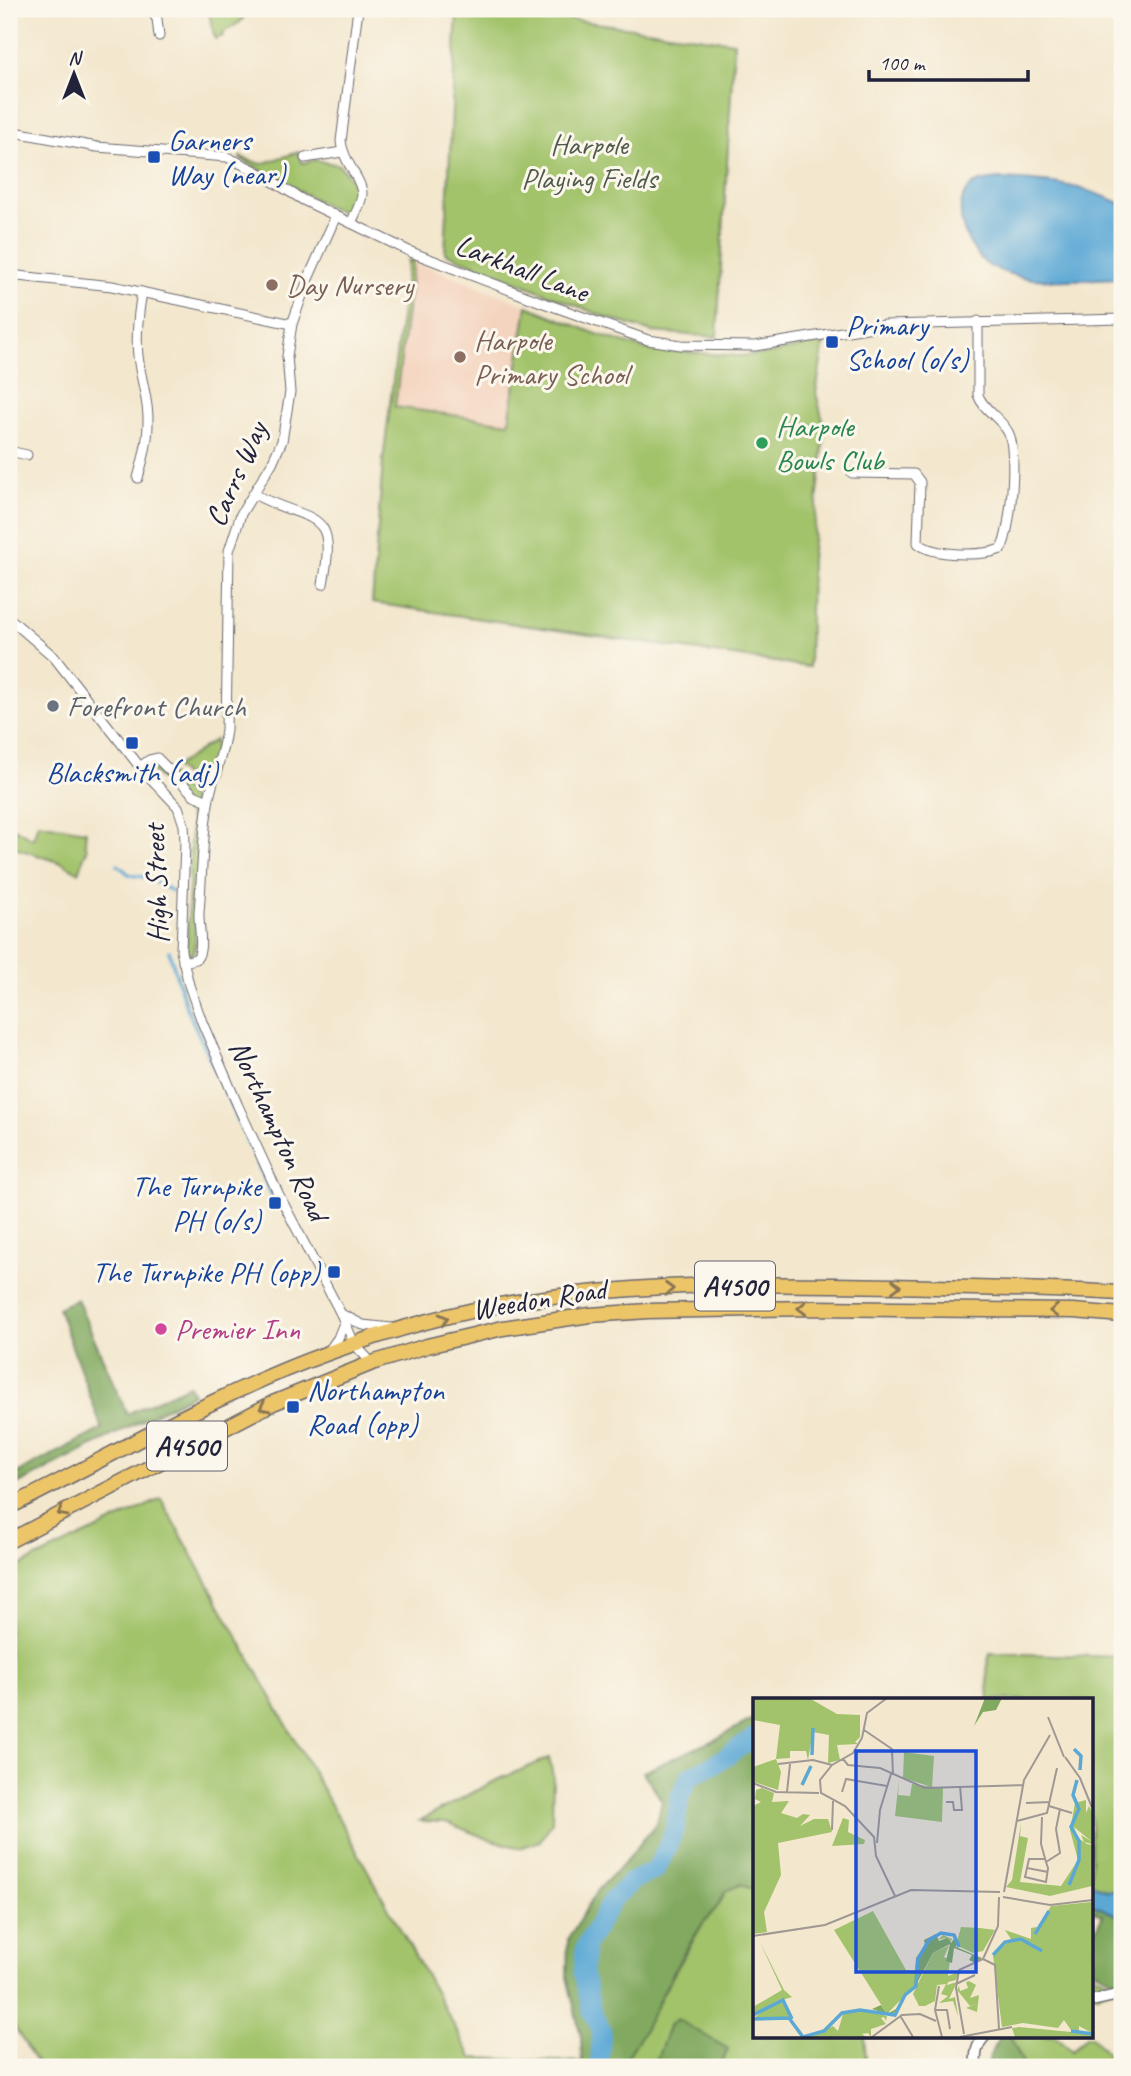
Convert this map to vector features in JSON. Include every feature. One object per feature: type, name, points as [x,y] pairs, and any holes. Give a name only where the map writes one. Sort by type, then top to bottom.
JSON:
[{"type":"highway","name":"Weedon Road","points":[[9,1507],[209,1405],[327,1353],[404,1328],[520,1302],[627,1290],[768,1284],[981,1287],[1122,1293]]},
{"type":"highway","name":"Weedon Road","points":[[9,1541],[261,1408],[372,1363],[427,1346],[503,1328],[575,1317],[649,1311],[813,1308],[1074,1311],[1122,1315]]},
{"type":"street","points":[[150,9],[157,19],[159,36]]},
{"type":"street","points":[[351,223],[362,195],[361,187],[342,152],[341,141],[358,9]]},
{"type":"street","name":"Larkhall Lane","points":[[9,131],[97,147],[227,158],[256,171],[303,200],[437,262],[601,325],[648,340],[681,345],[755,346],[886,325],[1122,319]]},
{"type":"street","points":[[305,158],[342,152]]},
{"type":"street","name":"Carrs Way","points":[[183,962],[196,959],[201,952],[198,922],[208,802],[225,744],[229,551],[241,514],[282,441],[290,392],[287,356],[292,324],[308,279],[336,216]]},
{"type":"street","points":[[9,275],[112,286],[292,324]]},
{"type":"street","points":[[138,478],[146,447],[148,424],[148,405],[138,361],[137,342],[142,292]]},
{"type":"street","points":[[852,473],[914,474],[920,482],[918,543],[924,548],[935,552],[991,553],[1001,549],[1009,529],[1013,443],[1007,429],[982,406],[978,395],[978,321]]},
{"type":"street","points":[[9,451],[27,455]]},
{"type":"street","points":[[254,495],[309,517],[323,528],[327,534],[329,549],[323,584]]},
{"type":"street","name":"High Street","points":[[9,618],[54,657],[140,767],[178,807],[184,825],[181,934],[183,962]]},
{"type":"street","points":[[140,767],[157,758],[194,795],[208,802]]},
{"type":"street","name":"Northampton Road","points":[[183,962],[202,1022],[278,1193],[355,1345],[372,1363]]},
{"type":"street","points":[[327,1353],[338,1338],[343,1318],[371,1327],[404,1328]]},
{"type":"street","points":[[1092,2001],[1122,1994]]},
{"type":"street","points":[[976,2067],[975,2055],[983,2038]]},
{"type":"shaded area","name":"Harpole Primary School","points":[[413,261],[527,306],[509,423],[394,407]]},
{"type":"green space","points":[[208,9],[250,9],[240,22],[215,39]]},
{"type":"green space","name":"Harpole Playing Fields","points":[[457,9],[495,9],[734,42],[717,337],[652,332],[605,317],[445,253]]},
{"type":"green space","points":[[298,152],[302,163],[316,160],[339,165],[351,179],[355,189],[351,206],[341,211],[331,208],[240,159],[261,164]]},
{"type":"green space","points":[[408,260],[413,261],[395,407],[509,423],[527,306],[594,333],[644,349],[739,356],[768,354],[824,342],[816,393],[825,429],[811,559],[809,667],[372,603],[383,461]]},
{"type":"green space","points":[[215,740],[215,756],[206,782],[203,786],[195,787],[175,767]]},
{"type":"green space","points":[[153,761],[184,789],[194,803],[199,819],[195,943],[191,956],[187,952],[191,822],[180,799],[149,768]]},
{"type":"green space","points":[[38,823],[86,831],[87,850],[78,872],[62,863],[9,846],[9,825],[33,839]]},
{"type":"green space","points":[[77,1299],[127,1414],[189,1385],[193,1394],[9,1489],[9,1477],[102,1429],[58,1308]]},
{"type":"green space","points":[[161,1499],[472,2058],[582,2062],[582,2067],[39,2067],[9,2018],[9,1571]]},
{"type":"green space","points":[[990,1653],[1122,1657],[1122,1887],[1108,1891],[1092,1883],[1092,1698],[989,1698],[987,1666]]},
{"type":"green space","points":[[753,1719],[753,1890],[741,1884],[726,1891],[682,1956],[642,2034],[621,2067],[582,2067],[581,2037],[567,1977],[568,1939],[597,1891],[657,1823],[662,1801],[643,1772]]},
{"type":"green space","points":[[549,1758],[553,1776],[552,1822],[540,1841],[520,1848],[488,1839],[446,1822],[419,1821],[495,1781]]},
{"type":"green space","points":[[741,1884],[753,1890],[753,2038],[864,2038],[867,2067],[720,2067],[728,2049],[660,2054],[654,2067],[621,2067],[703,1923],[718,1906],[726,1891]]},
{"type":"green space","points":[[1092,1904],[1122,1917],[1122,1985],[1092,1969],[1092,1935],[1103,1915],[1092,1910]]},
{"type":"green space","points":[[1092,1973],[1117,1988],[1097,1994],[1092,1992]]},
{"type":"green space","points":[[677,2019],[728,2049],[720,2067],[654,2067],[670,2024]]},
{"type":"green space","points":[[1000,2038],[1011,2038],[1025,2067],[988,2067],[990,2056]]},
{"type":"green space","points":[[1011,2038],[1058,2038],[1072,2051],[1084,2038],[1092,2038],[1109,2054],[1115,2047],[1120,2048],[1117,2067],[1025,2067]]},
{"type":"water","points":[[999,179],[1062,184],[1122,204],[1122,278],[1025,278],[988,265],[967,238],[961,203],[965,193],[973,185]]},
{"type":"water","points":[[1092,1883],[1108,1891],[1122,1887],[1122,1917],[1092,1904]]},
{"type":"waterway","points":[[118,865],[130,875],[145,877],[172,891]]},
{"type":"waterway","points":[[169,951],[186,1006],[272,1196]]},
{"type":"waterway","points":[[599,2067],[602,2031],[592,2012],[583,1973],[585,1947],[612,1900],[632,1881],[655,1870],[675,1829],[680,1796],[690,1776],[713,1765],[753,1738]]},
{"type":"place","name":"Garners Way (near)","points":[[154,157]]},
{"type":"place","name":"Day Nursery","points":[[272,285]]},
{"type":"place","name":"Primary School (o/s)","points":[[832,342]]},
{"type":"place","name":"Harpole Primary School","points":[[460,357]]},
{"type":"place","name":"Harpole Bowls Club","points":[[762,443]]},
{"type":"place","name":"Forefront Church","points":[[53,706]]},
{"type":"place","name":"Blacksmith (adj)","points":[[132,743]]},
{"type":"place","name":"The Turnpike PH (o/s)","points":[[275,1203]]},
{"type":"place","name":"The Turnpike PH (opp)","points":[[334,1272]]},
{"type":"place","name":"Premier Inn","points":[[161,1329]]},
{"type":"place","name":"Northampton Road (opp)","points":[[293,1407]]}]
